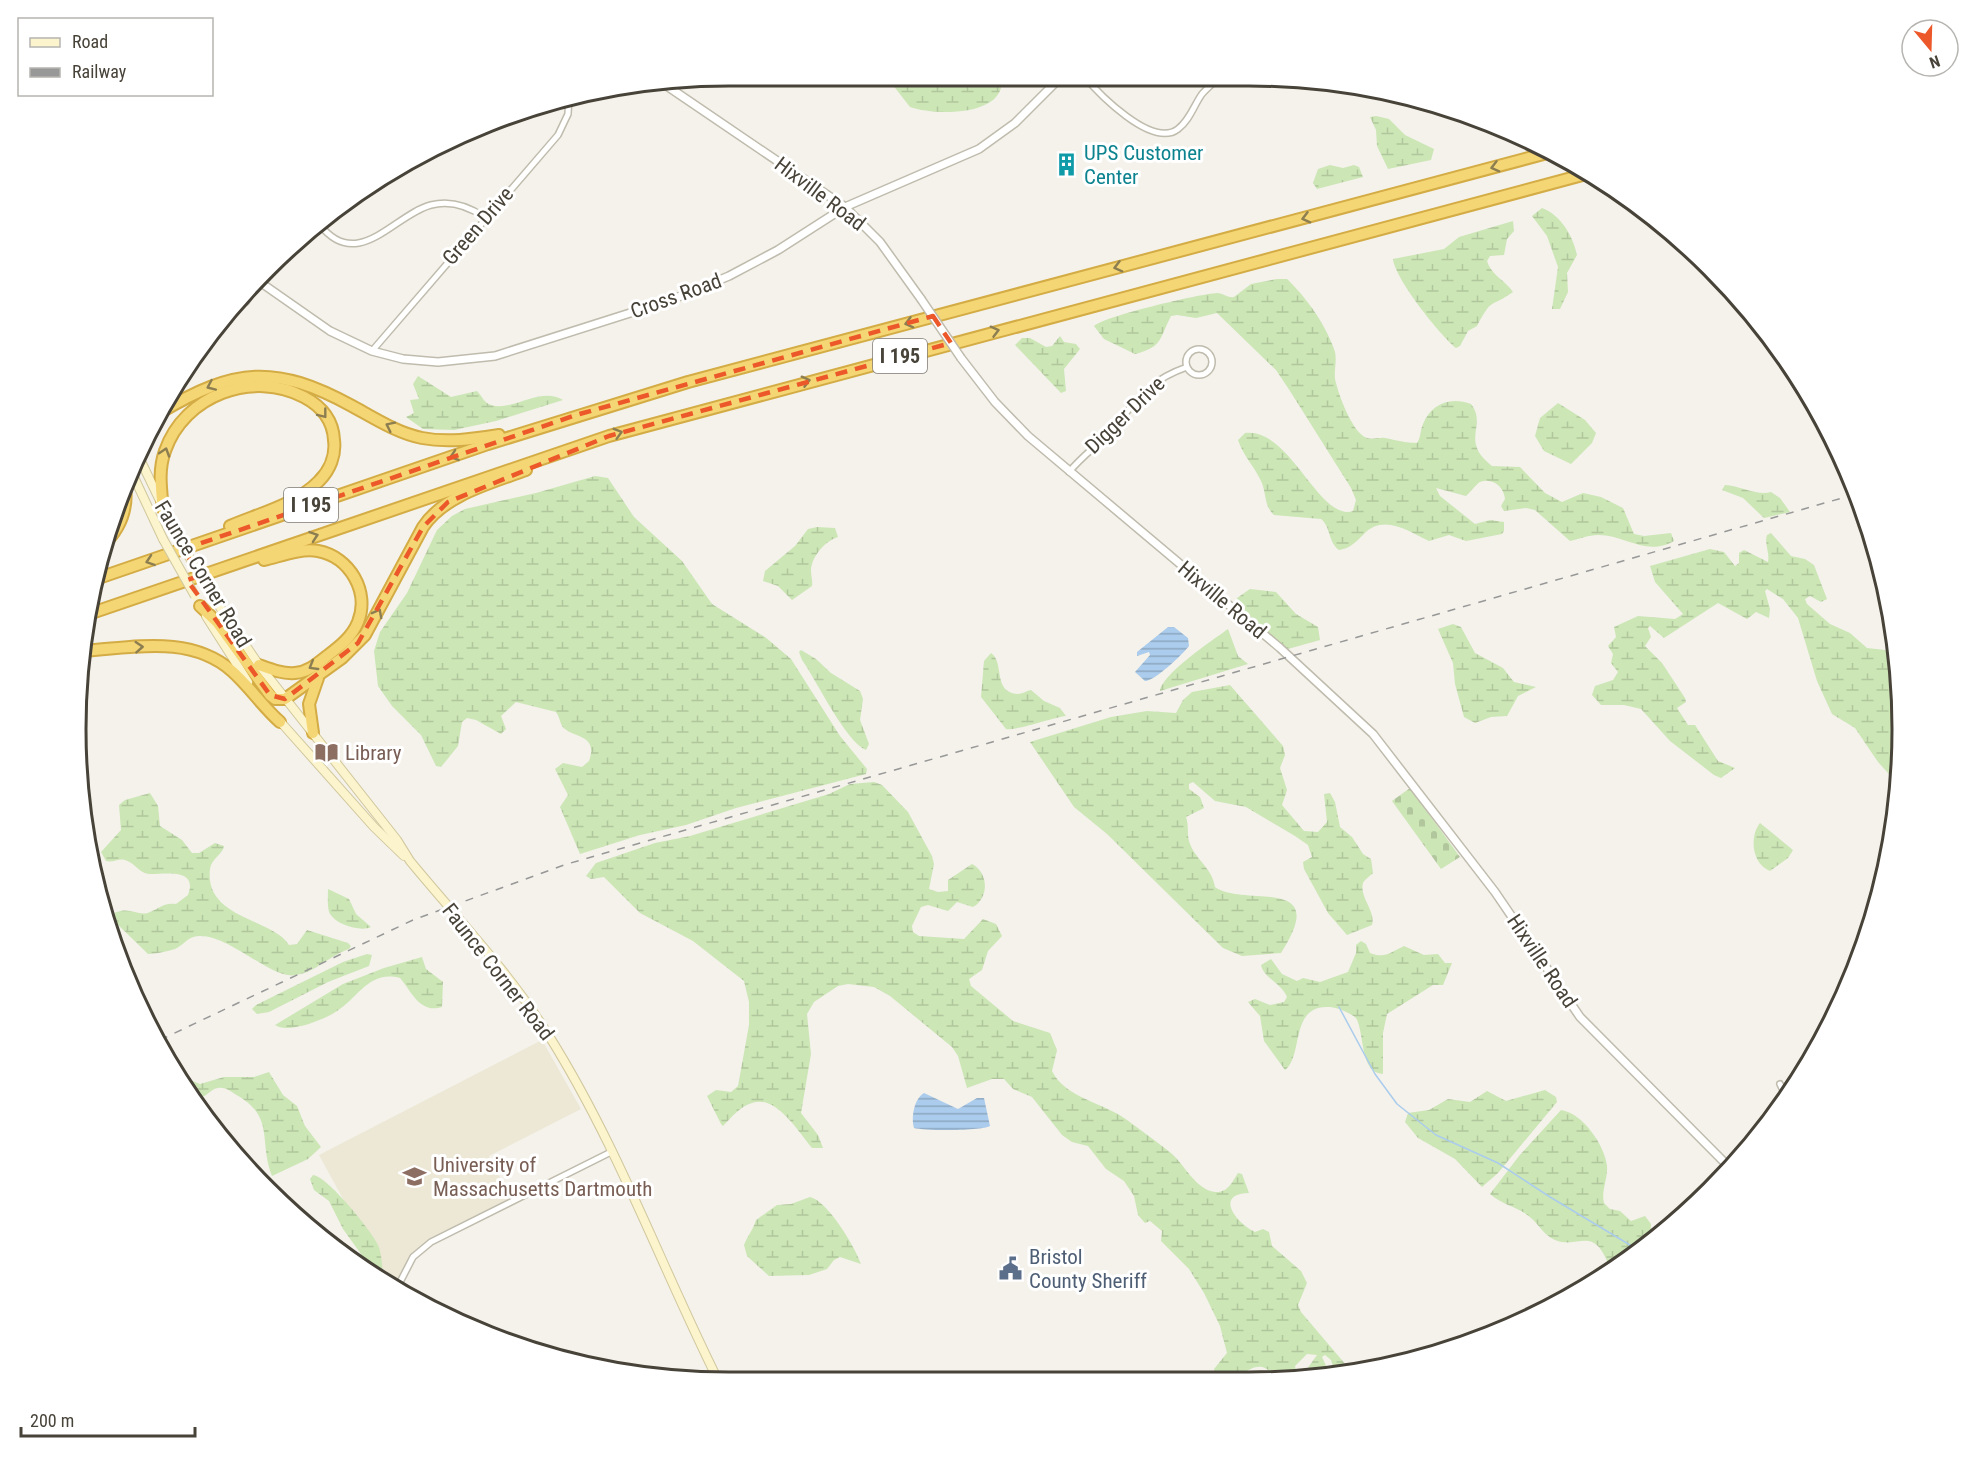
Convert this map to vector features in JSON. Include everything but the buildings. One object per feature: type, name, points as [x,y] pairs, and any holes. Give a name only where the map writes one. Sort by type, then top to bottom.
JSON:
[{"type":"highway","name":"I 195","points":[[104,576],[529,431],[713,375],[1540,155]]},
{"type":"highway","name":"I 195","points":[[97,611],[581,445],[743,398],[1578,176]]},
{"type":"highway","points":[[178,398],[231,379],[268,376],[318,389],[398,430],[423,438],[457,441],[529,431]]},
{"type":"highway","points":[[163,509],[160,479],[168,444],[181,422],[207,400],[236,388],[267,386],[296,393],[324,413],[333,430],[334,450],[328,469],[319,481],[297,496],[225,528],[193,546]]},
{"type":"highway","points":[[173,405],[190,395]]},
{"type":"highway","points":[[198,601],[217,622],[270,695],[276,699],[285,699],[320,676],[342,658],[364,635],[423,527],[437,510],[455,499],[581,445]]},
{"type":"highway","points":[[219,569],[313,551],[338,559],[358,582],[362,602],[360,615],[355,628],[340,646],[315,665],[300,672],[284,672],[259,665]]},
{"type":"highway","points":[[90,650],[157,646],[194,651],[230,670],[261,706],[280,722]]},
{"type":"highway","points":[[313,733],[309,704],[320,676]]},
{"type":"main road","name":"Faunce Corner Road","points":[[142,464],[163,509],[208,591],[259,665],[397,840],[410,861]]},
{"type":"main road","name":"Faunce Corner Road","points":[[135,480],[163,539],[240,670],[280,722],[352,802],[410,861],[538,1019],[569,1069],[611,1152],[714,1371]]},
{"type":"main road","points":[[352,802],[360,793]]},
{"type":"street","name":"Cross Road","points":[[266,282],[330,331],[372,351],[403,358],[438,362],[495,356],[701,289],[753,264],[845,207],[979,149],[1015,123],[1052,86]]},
{"type":"street","points":[[1094,86],[1123,114],[1164,133],[1175,131],[1184,124],[1202,94],[1210,86]]},
{"type":"street","name":"Hixville Road","points":[[671,89],[845,207],[880,242],[961,358],[1008,417],[1069,472],[1290,657],[1380,741],[1487,880],[1580,1017],[1724,1161]]},
{"type":"street","name":"Green Drive","points":[[372,351],[484,217],[562,130],[568,106]]},
{"type":"street","points":[[325,228],[339,239],[360,243],[381,235],[430,205],[460,205],[484,217]]},
{"type":"street","name":"Digger Drive","points":[[1194,350],[1204,350],[1211,358],[1211,368],[1204,374],[1194,374],[1187,367],[1187,357],[1194,350]]},
{"type":"street","name":"Digger Drive","points":[[1069,472],[1114,427],[1132,402],[1150,385],[1168,373],[1187,367]]},
{"type":"street","points":[[1780,1084],[1782,1089]]},
{"type":"street","points":[[401,1281],[413,1257],[431,1242],[611,1152]]},
{"type":"highlighted area","points":[[933,316],[951,343],[609,436],[448,502],[423,527],[358,643],[285,699],[270,695],[187,580],[199,576],[184,549],[576,415]]},
{"type":"shaded area","name":"University of Massachusetts Dartmouth","points":[[542,1040],[581,1109],[489,1156],[510,1198],[423,1244],[409,1257],[398,1279],[382,1269],[319,1155]]},
{"type":"green space","points":[[894,86],[1001,86],[994,99],[983,106],[968,110],[936,112],[910,107]]},
{"type":"green space","points":[[1370,117],[1389,119],[1405,135],[1434,149],[1431,160],[1388,169],[1377,146],[1376,130]]},
{"type":"green space","points":[[1330,165],[1343,168],[1354,165],[1359,167],[1363,177],[1317,189],[1313,183],[1318,169]]},
{"type":"green space","points":[[1542,208],[1549,211],[1565,227],[1573,241],[1577,255],[1567,273],[1568,292],[1560,309],[1552,309],[1558,267],[1547,236],[1532,216]]},
{"type":"green space","points":[[1513,221],[1514,231],[1507,239],[1504,255],[1490,256],[1487,261],[1492,270],[1513,292],[1492,304],[1477,326],[1468,331],[1460,346],[1456,348],[1410,293],[1401,280],[1393,259],[1444,249],[1459,237]]},
{"type":"green space","points":[[1287,279],[1294,286],[1315,312],[1327,332],[1335,352],[1335,379],[1339,393],[1346,412],[1361,435],[1369,439],[1385,438],[1417,443],[1426,417],[1436,407],[1456,401],[1471,404],[1477,419],[1475,441],[1477,448],[1482,457],[1492,466],[1520,467],[1545,493],[1562,502],[1583,493],[1601,497],[1623,508],[1634,534],[1644,536],[1671,533],[1674,541],[1654,547],[1598,535],[1570,541],[1535,510],[1526,508],[1504,511],[1501,506],[1505,499],[1500,487],[1489,481],[1480,482],[1466,496],[1436,488],[1440,496],[1475,524],[1490,520],[1504,522],[1502,534],[1466,541],[1449,535],[1429,541],[1396,526],[1379,525],[1352,545],[1339,550],[1335,547],[1321,519],[1274,515],[1268,507],[1260,479],[1238,440],[1245,433],[1261,435],[1276,444],[1328,503],[1340,511],[1353,511],[1356,500],[1351,488],[1276,370],[1217,313],[1196,318],[1171,316],[1156,345],[1135,354],[1104,339],[1094,326],[1133,311],[1192,297],[1217,293],[1234,297],[1251,284]]},
{"type":"green space","points":[[1060,336],[1064,342],[1076,344],[1080,349],[1064,369],[1066,391],[1061,393],[1015,345],[1022,338],[1030,338],[1046,347],[1052,346]]},
{"type":"green space","points":[[418,376],[451,397],[477,391],[491,405],[508,405],[545,396],[554,396],[563,400],[496,421],[454,430],[423,429],[406,417],[414,413],[410,400],[419,399],[413,384]]},
{"type":"green space","points":[[1558,403],[1585,420],[1596,433],[1592,443],[1571,464],[1544,451],[1535,436],[1540,418]]},
{"type":"green space","points":[[595,476],[608,478],[634,517],[682,561],[712,604],[765,637],[791,659],[840,736],[867,769],[866,774],[736,808],[686,825],[640,835],[580,854],[560,807],[568,795],[555,769],[563,763],[582,767],[589,761],[590,746],[583,738],[562,726],[556,712],[516,702],[501,716],[506,729],[501,734],[476,720],[467,718],[462,722],[458,746],[441,767],[436,766],[421,735],[392,706],[378,686],[374,651],[380,632],[407,593],[437,530],[452,516],[465,509],[536,493]]},
{"type":"green space","points":[[1725,485],[1760,493],[1771,492],[1780,498],[1790,512],[1764,518],[1743,498],[1722,490]]},
{"type":"green space","points":[[835,528],[838,537],[828,542],[813,560],[812,586],[792,600],[778,586],[763,581],[765,571],[795,546],[808,529]]},
{"type":"green space","points":[[1771,533],[1791,556],[1805,559],[1814,565],[1827,599],[1821,602],[1810,596],[1805,599],[1807,604],[1830,624],[1850,633],[1867,648],[1885,650],[1888,653],[1892,728],[1891,776],[1878,762],[1855,728],[1832,714],[1817,681],[1798,618],[1783,599],[1767,589],[1765,591],[1770,609],[1769,618],[1756,612],[1747,619],[1718,603],[1664,638],[1650,626],[1648,628],[1651,637],[1645,646],[1662,663],[1685,698],[1686,702],[1677,708],[1688,725],[1695,725],[1718,761],[1735,768],[1721,778],[1670,741],[1641,709],[1624,705],[1601,705],[1592,695],[1595,686],[1613,680],[1618,672],[1611,663],[1613,654],[1608,646],[1616,637],[1614,627],[1638,616],[1675,619],[1683,614],[1655,582],[1650,566],[1710,549],[1724,552],[1735,566],[1739,563],[1739,553],[1744,550],[1768,562],[1767,535]]},
{"type":"green space","points":[[1250,589],[1276,592],[1296,614],[1318,627],[1320,640],[1288,649],[1237,606],[1237,598]]},
{"type":"green space","points":[[1453,624],[1461,627],[1475,653],[1503,668],[1514,682],[1536,687],[1518,696],[1507,716],[1491,717],[1475,723],[1464,717],[1455,684],[1453,663],[1438,629]]},
{"type":"green space","points":[[1228,629],[1238,656],[1248,664],[1160,691],[1178,667]]},
{"type":"green space","points":[[801,650],[860,691],[863,699],[860,720],[869,744],[866,750],[849,735],[840,723],[802,660],[799,652]]},
{"type":"green space","points":[[991,653],[995,657],[1005,688],[1018,694],[1031,690],[1044,701],[1060,708],[1066,716],[1006,729],[981,697],[984,661]]},
{"type":"green space","points":[[1230,685],[1283,746],[1285,755],[1280,768],[1287,790],[1282,805],[1304,831],[1318,832],[1327,822],[1324,794],[1330,793],[1335,802],[1340,827],[1352,837],[1363,854],[1371,859],[1373,873],[1363,883],[1362,888],[1372,915],[1372,925],[1347,935],[1328,913],[1304,869],[1303,862],[1312,857],[1308,845],[1246,807],[1215,801],[1193,782],[1189,784],[1189,789],[1200,797],[1204,808],[1186,817],[1189,841],[1210,874],[1215,887],[1228,893],[1278,898],[1290,903],[1296,912],[1294,928],[1281,953],[1242,956],[1223,948],[1107,834],[1074,807],[1030,742],[1111,717],[1147,711],[1176,713],[1183,700],[1192,692]]},
{"type":"green space","points":[[874,782],[882,785],[908,812],[932,856],[934,864],[929,889],[938,892],[948,891],[948,880],[972,864],[984,878],[982,897],[973,907],[957,902],[948,911],[928,905],[921,907],[912,926],[913,932],[919,936],[964,939],[983,919],[996,924],[1002,936],[988,951],[982,970],[969,979],[971,986],[1013,1021],[1050,1033],[1057,1050],[1052,1071],[1058,1080],[1066,1088],[1118,1114],[1144,1132],[1171,1153],[1202,1187],[1215,1192],[1223,1191],[1238,1173],[1242,1174],[1249,1193],[1232,1198],[1230,1204],[1232,1210],[1241,1223],[1248,1228],[1255,1232],[1263,1229],[1269,1232],[1272,1246],[1301,1271],[1307,1283],[1298,1305],[1301,1312],[1345,1364],[1333,1366],[1331,1360],[1325,1355],[1322,1357],[1326,1367],[1307,1369],[1317,1355],[1307,1354],[1295,1366],[1296,1370],[1269,1371],[1266,1368],[1257,1367],[1245,1372],[1214,1372],[1214,1369],[1227,1353],[1220,1326],[1189,1269],[1161,1241],[1162,1231],[1150,1221],[1145,1223],[1138,1215],[1134,1196],[1124,1181],[1106,1169],[1088,1146],[1072,1142],[1062,1135],[1032,1097],[1013,1089],[1004,1079],[992,1079],[967,1088],[958,1056],[952,1047],[890,996],[874,987],[848,984],[838,986],[814,1002],[807,1014],[811,1054],[801,1113],[818,1135],[823,1148],[812,1148],[786,1116],[770,1104],[752,1103],[743,1107],[723,1126],[721,1124],[707,1096],[716,1090],[731,1092],[738,1086],[749,1025],[749,1002],[744,981],[693,941],[640,913],[604,877],[591,879],[586,876],[596,863],[655,843],[690,836],[829,794],[850,784]]},
{"type":"green space","points":[[1410,788],[1460,857],[1441,869],[1392,801]]},
{"type":"green space","points":[[150,793],[158,806],[160,826],[182,840],[192,853],[199,853],[215,843],[224,846],[211,865],[211,886],[217,898],[228,908],[269,929],[289,945],[297,944],[307,930],[351,946],[310,971],[296,975],[286,975],[275,971],[224,942],[199,936],[189,939],[175,949],[148,954],[116,923],[113,914],[122,911],[146,913],[165,905],[176,904],[188,895],[190,886],[184,876],[170,873],[149,874],[125,860],[106,861],[101,852],[121,830],[119,805],[125,800]]},
{"type":"green space","points":[[1760,823],[1793,850],[1788,858],[1770,871],[1759,863],[1754,850],[1754,835]]},
{"type":"green space","points":[[328,889],[349,899],[356,914],[371,927],[355,928],[333,918],[328,909]]},
{"type":"green space","points":[[1361,941],[1366,944],[1370,953],[1375,955],[1388,954],[1404,946],[1424,955],[1438,954],[1445,963],[1452,963],[1443,985],[1433,985],[1387,1014],[1383,1033],[1383,1074],[1375,1072],[1366,1060],[1356,1018],[1330,1007],[1317,1008],[1308,1014],[1299,1032],[1291,1063],[1285,1070],[1264,1041],[1260,1016],[1248,1002],[1255,999],[1270,1005],[1284,1002],[1287,997],[1285,992],[1265,973],[1261,965],[1271,959],[1282,974],[1297,981],[1303,978],[1320,982],[1348,972],[1356,953],[1356,945]]},
{"type":"green space","points":[[367,954],[372,955],[369,966],[328,982],[269,1012],[257,1014],[252,1009],[343,962]]},
{"type":"green space","points":[[422,957],[426,969],[443,982],[442,1007],[422,1005],[400,978],[389,977],[372,981],[345,1005],[324,1018],[297,1027],[288,1028],[275,1025],[343,984],[384,968]]},
{"type":"green space","points":[[269,1072],[283,1095],[297,1106],[305,1126],[321,1147],[308,1159],[272,1176],[264,1130],[256,1111],[248,1103],[225,1089],[216,1089],[202,1097],[190,1080],[200,1084],[224,1077],[254,1077]]},
{"type":"green space","points":[[1545,1090],[1556,1097],[1557,1102],[1498,1173],[1482,1187],[1455,1159],[1418,1138],[1405,1122],[1408,1113],[1429,1110],[1448,1099],[1470,1102],[1487,1091],[1506,1101]]},
{"type":"green space","points":[[1561,1110],[1569,1112],[1585,1124],[1602,1149],[1607,1166],[1604,1203],[1610,1209],[1620,1211],[1631,1221],[1645,1216],[1651,1224],[1651,1231],[1608,1263],[1598,1246],[1592,1242],[1555,1240],[1526,1214],[1490,1194],[1519,1156]]},
{"type":"green space","points":[[313,1175],[328,1184],[358,1217],[380,1249],[383,1270],[362,1257],[343,1229],[329,1201],[314,1190],[310,1179]]},
{"type":"green space","points":[[810,1197],[817,1200],[832,1215],[847,1236],[861,1264],[840,1257],[834,1260],[827,1269],[809,1275],[769,1276],[747,1256],[744,1245],[756,1220],[777,1205],[791,1204]]},
{"type":"water","points":[[1168,627],[1174,627],[1188,638],[1189,646],[1162,672],[1145,681],[1135,672],[1150,655],[1149,652],[1137,656],[1137,652]]},
{"type":"water","points":[[924,1093],[958,1109],[977,1098],[984,1098],[990,1126],[953,1130],[914,1128],[914,1109],[918,1099]]},
{"type":"waterway","points":[[1339,1007],[1375,1074],[1397,1104],[1436,1135],[1498,1163],[1631,1246]]},
{"type":"railway","points":[[165,1038],[413,920],[567,864],[1849,496]]},
{"type":"place","name":"UPS Customer Center","points":[[1066,165]]},
{"type":"place","name":"Library","points":[[327,753]]},
{"type":"place","name":"University of Massachusetts Dartmouth","points":[[415,1177]]},
{"type":"place","name":"Bristol County Sheriff","points":[[1011,1269]]}]
